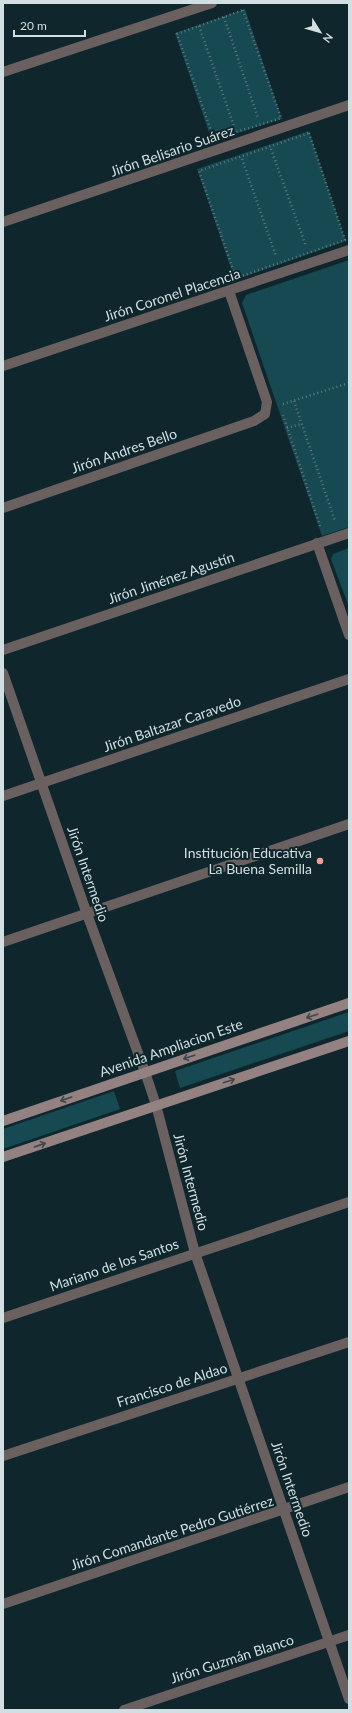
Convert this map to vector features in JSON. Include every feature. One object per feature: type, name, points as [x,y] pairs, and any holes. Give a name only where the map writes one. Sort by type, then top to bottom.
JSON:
[{"type":"main road","name":"Avenida Ampliacion Este","points":[[3,1121],[349,1003]]},
{"type":"main road","points":[[3,1157],[349,1041]]},
{"type":"street","points":[[3,72],[212,3]]},
{"type":"street","name":"Jirón Belisario Suárez","points":[[3,222],[349,105]]},
{"type":"street","name":"Jirón Coronel Placencia","points":[[3,366],[349,250]]},
{"type":"street","name":"Jirón Andres Bello","points":[[3,508],[254,421],[265,414],[268,402],[229,291]]},
{"type":"street","name":"Jirón Jiménez Agustín","points":[[3,650],[349,533]]},
{"type":"street","points":[[317,543],[349,636]]},
{"type":"street","name":"Jirón Intermedio","points":[[3,673],[87,914],[145,1072],[156,1105],[195,1253],[240,1378],[349,1699]]},
{"type":"street","name":"Jirón Baltazar Caravedo","points":[[3,796],[349,679]]},
{"type":"street","points":[[3,942],[349,824]]},
{"type":"street","name":"Mariano de los Santos","points":[[3,1318],[349,1202]]},
{"type":"street","name":"Francisco de Aldao","points":[[3,1456],[349,1342]]},
{"type":"street","name":"Jirón Comandante Pedro Gutiérrez","points":[[3,1604],[349,1487]]},
{"type":"street","name":"Jirón Guzmán Blanco","points":[[124,1710],[349,1635]]},
{"type":"path","points":[[243,10],[281,118]]},
{"type":"path","points":[[224,17],[260,124]]},
{"type":"path","points":[[199,26],[236,132]]},
{"type":"path","points":[[177,34],[214,139]]},
{"type":"path","points":[[309,133],[345,240]]},
{"type":"path","points":[[270,146],[308,252]]},
{"type":"path","points":[[241,156],[278,262]]},
{"type":"path","points":[[199,171],[236,278]]},
{"type":"path","points":[[320,527],[280,405],[349,383]]},
{"type":"path","points":[[294,401],[335,521]]},
{"type":"path","points":[[288,428],[301,424]]},
{"type":"shaded area","points":[[245,9],[282,119],[212,141],[175,33]]},
{"type":"shaded area","points":[[309,131],[346,241],[235,280],[197,169]]},
{"type":"shaded area","points":[[349,260],[349,527],[322,536],[242,303],[246,295]]},
{"type":"shaded area","points":[[349,548],[349,607],[331,559],[333,554]]},
{"type":"shaded area","points":[[349,1012],[349,1031],[180,1088],[175,1071]]},
{"type":"shaded area","points":[[114,1091],[120,1109],[3,1149],[3,1129]]},
{"type":"place","name":"Institución Educativa La Buena Semilla","points":[[320,861]]}]
